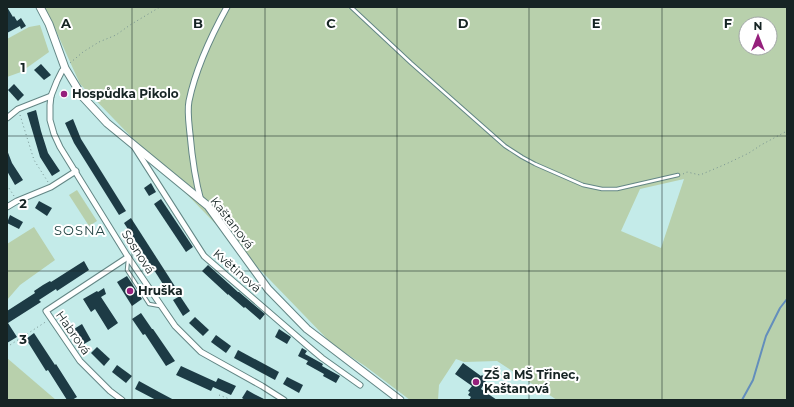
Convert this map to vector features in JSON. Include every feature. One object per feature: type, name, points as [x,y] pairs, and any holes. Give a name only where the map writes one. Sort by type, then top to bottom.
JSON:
[{"type":"street","name":"Kaštanová","points":[[40,7],[49,24],[65,68],[82,96],[107,123],[208,206],[268,289],[307,328],[400,400]]},
{"type":"street","points":[[201,201],[191,150],[189,102],[197,70],[211,37],[227,7]]},
{"type":"street","name":"Sosnová","points":[[65,68],[62,71],[51,96],[50,120],[54,134],[60,148],[76,171],[128,256],[175,326],[201,352],[284,400]]},
{"type":"street","points":[[7,118],[18,109],[51,96]]},
{"type":"street","name":"Květinová","points":[[132,144],[204,256],[314,351],[360,385]]},
{"type":"street","points":[[7,207],[17,201],[51,187],[76,171]]},
{"type":"street","name":"Habrová","points":[[122,400],[110,391],[80,361],[46,311],[128,256]]},
{"type":"lane","points":[[351,7],[411,63],[505,146],[522,157],[583,185],[602,189],[617,190],[678,175]]},
{"type":"lane","points":[[128,256],[127,270],[130,276],[149,304],[161,306]]},
{"type":"path","points":[[65,68],[99,42],[116,35],[160,7]]},
{"type":"path","points":[[18,109],[34,160],[51,187]]},
{"type":"path","points":[[678,175],[687,172],[700,175],[748,153],[761,144],[787,131]]},
{"type":"path","points":[[7,185],[17,201]]},
{"type":"path","points":[[7,343],[10,345],[51,319]]},
{"type":"path","points":[[219,395],[232,400]]},
{"type":"green space","points":[[43,7],[787,7],[787,400],[557,400],[497,361],[464,362],[456,359],[439,385],[438,400],[410,400],[365,366],[333,345],[80,84],[52,22]],"holes":[[[684,179],[661,248],[621,231],[640,189]]]},
{"type":"green space","points":[[40,25],[49,52],[21,72],[7,77],[7,39],[29,27]]},
{"type":"green space","points":[[77,190],[97,221],[89,226],[69,195]]},
{"type":"green space","points":[[34,227],[55,260],[20,285],[7,300],[7,244]]},
{"type":"green space","points":[[7,358],[56,400],[7,400]]},
{"type":"building","points":[[7,7],[17,21],[21,18],[26,26],[21,29],[20,26],[7,33]]},
{"type":"building","points":[[41,64],[51,75],[44,80],[34,70]]},
{"type":"building","points":[[14,84],[24,95],[18,101],[8,90]]},
{"type":"building","points":[[36,110],[48,153],[60,171],[52,176],[40,157],[27,113]]},
{"type":"building","points":[[73,119],[81,139],[126,211],[119,215],[74,143],[65,123]]},
{"type":"building","points":[[7,150],[12,163],[23,180],[15,185],[7,171]]},
{"type":"building","points":[[151,183],[156,192],[149,196],[144,188]]},
{"type":"building","points":[[161,199],[193,247],[186,252],[154,204]]},
{"type":"building","points":[[39,201],[52,208],[47,216],[35,208]]},
{"type":"building","points":[[10,215],[23,222],[19,229],[7,223]]},
{"type":"building","points":[[131,218],[176,288],[168,292],[124,223]]},
{"type":"building","points":[[84,261],[89,270],[57,291],[56,289],[39,300],[41,302],[8,323],[17,337],[7,343],[7,311],[35,293],[34,291],[43,285],[50,281],[51,282]]},
{"type":"building","points":[[208,265],[265,314],[260,320],[228,295],[202,271]]},
{"type":"building","name":"Hruška","points":[[127,276],[142,299],[132,306],[117,282]]},
{"type":"building","points":[[104,288],[106,294],[101,297],[118,323],[108,330],[95,309],[91,312],[83,299]]},
{"type":"building","points":[[180,296],[190,311],[183,316],[173,300]]},
{"type":"building","points":[[141,313],[175,361],[166,366],[145,334],[143,335],[132,319]]},
{"type":"building","points":[[195,317],[209,330],[203,336],[189,323]]},
{"type":"building","points":[[82,324],[91,340],[84,344],[74,329]]},
{"type":"building","points":[[279,329],[291,337],[287,344],[275,337]]},
{"type":"building","points":[[34,333],[77,397],[72,400],[67,400],[48,370],[46,371],[26,339]]},
{"type":"building","points":[[216,335],[231,346],[226,353],[211,342]]},
{"type":"building","points":[[97,347],[110,359],[104,366],[91,353]]},
{"type":"building","points":[[302,348],[307,351],[305,354],[340,376],[336,383],[306,364],[308,361],[298,356]]},
{"type":"building","points":[[238,350],[279,372],[275,380],[234,358]]},
{"type":"building","points":[[463,363],[487,379],[481,389],[497,400],[469,400],[471,397],[468,395],[470,392],[468,391],[472,386],[455,374]]},
{"type":"building","points":[[117,365],[132,376],[126,383],[112,372]]},
{"type":"building","points":[[181,366],[216,382],[218,378],[236,386],[231,395],[213,387],[211,391],[176,375]]},
{"type":"building","points":[[287,377],[303,385],[299,393],[283,384]]},
{"type":"building","points":[[139,381],[174,400],[156,400],[135,389]]},
{"type":"building","points":[[247,390],[266,400],[245,400],[242,398]]},
{"type":"waterway","points":[[742,400],[753,380],[766,336],[780,308],[787,299]]},
{"type":"place","name":"Hospůdka Pikolo","points":[[64,94]]},
{"type":"place","name":"Hruška","points":[[130,291]]},
{"type":"place","name":"ZŠ a MŠ Třinec, Kaštanová","points":[[476,382]]},
{"type":"district","name":"SOSNA","points":[[80,230]]}]
